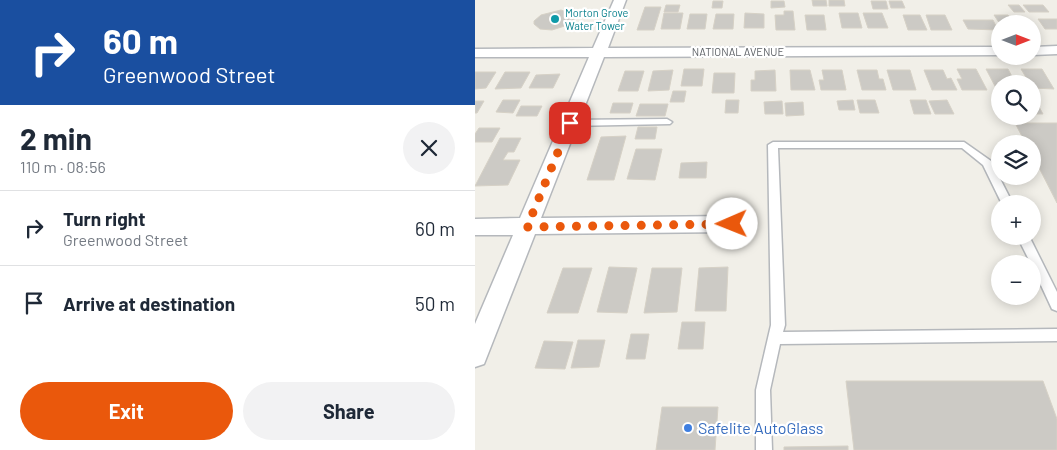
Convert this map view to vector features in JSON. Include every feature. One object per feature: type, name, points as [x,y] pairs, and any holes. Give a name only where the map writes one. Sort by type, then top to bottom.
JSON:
[{"type":"street","points":[[475,355],[620,0]]},
{"type":"street","points":[[1041,51],[1057,50]]},
{"type":"street","name":"NATIONAL AVENUE","points":[[475,53],[991,51]]},
{"type":"street","points":[[475,227],[732,224]]},
{"type":"lane","points":[[570,123],[667,122]]},
{"type":"lane","points":[[764,450],[763,390],[778,325],[773,145],[964,145],[987,162],[1003,195]]},
{"type":"lane","points":[[1028,245],[1052,284],[1057,305]]},
{"type":"lane","points":[[775,338],[1057,335]]},
{"type":"building","points":[[812,0],[826,0],[827,6],[813,6]]},
{"type":"building","points":[[829,0],[844,0],[845,6],[829,6]]},
{"type":"building","points":[[713,1],[723,1],[722,8],[712,8]]},
{"type":"building","points":[[771,1],[784,1],[785,7],[771,8]]},
{"type":"building","points":[[871,1],[886,1],[888,9],[873,9]]},
{"type":"building","points":[[889,1],[902,1],[905,8],[891,8]]},
{"type":"building","points":[[666,5],[680,5],[678,12],[664,12]]},
{"type":"building","points":[[1008,5],[1019,5],[1025,12],[1014,12]]},
{"type":"building","points":[[1023,5],[1043,5],[1049,12],[1029,12]]},
{"type":"building","points":[[645,7],[661,7],[654,30],[637,30]]},
{"type":"building","name":"Morton Grove Water Tower","points":[[561,10],[575,15],[574,21],[571,24],[552,30],[540,29],[534,24],[534,21],[541,15]]},
{"type":"building","points":[[784,11],[793,11],[795,30],[776,30],[775,15],[784,15]]},
{"type":"building","points":[[664,13],[683,13],[680,29],[661,29]]},
{"type":"building","points":[[745,13],[764,14],[764,28],[744,28]]},
{"type":"building","points":[[839,13],[858,13],[862,28],[842,28]]},
{"type":"building","points":[[863,13],[882,13],[888,28],[868,28]]},
{"type":"building","points":[[690,14],[707,14],[705,29],[687,29]]},
{"type":"building","points":[[716,14],[734,14],[733,29],[713,29]]},
{"type":"building","points":[[805,15],[824,15],[826,30],[807,30]]},
{"type":"building","points":[[903,15],[920,15],[927,30],[908,30]]},
{"type":"building","points":[[926,15],[945,15],[952,30],[931,30]]},
{"type":"building","points":[[1041,19],[1057,19],[1057,29],[1045,29],[1041,23]]},
{"type":"building","points":[[963,20],[991,20],[991,30],[968,29]]},
{"type":"building","points":[[684,69],[704,69],[702,86],[681,86]]},
{"type":"building","points":[[957,69],[976,69],[987,90],[962,90],[957,79],[962,79]]},
{"type":"building","points":[[986,69],[1008,69],[1011,75],[991,75],[991,78]]},
{"type":"building","points":[[1021,69],[1042,69],[1054,89],[1041,88],[1041,75],[1025,75]]},
{"type":"building","points":[[673,70],[669,90],[648,91],[653,71]]},
{"type":"building","points":[[775,70],[776,91],[751,91],[751,80],[755,80],[755,71]]},
{"type":"building","points":[[790,70],[810,70],[815,90],[791,90]]},
{"type":"building","points":[[822,70],[842,70],[846,90],[821,90],[819,80],[824,80]]},
{"type":"building","points":[[857,70],[877,70],[879,79],[883,79],[886,90],[862,90]]},
{"type":"building","points":[[887,70],[910,70],[916,90],[893,90]]},
{"type":"building","points":[[924,70],[943,70],[947,79],[951,78],[957,90],[932,90]]},
{"type":"building","points":[[625,71],[644,71],[638,91],[618,91]]},
{"type":"building","points":[[475,72],[496,72],[486,88],[475,89]]},
{"type":"building","points":[[505,72],[530,72],[521,88],[495,89]]},
{"type":"building","points":[[714,73],[735,73],[734,93],[712,93]]},
{"type":"building","points":[[560,74],[553,88],[529,88],[536,75]]},
{"type":"building","points":[[673,91],[686,91],[684,102],[670,102]]},
{"type":"building","points":[[503,100],[520,100],[513,113],[496,112]]},
{"type":"building","points":[[726,100],[739,100],[738,113],[725,113]]},
{"type":"building","points":[[853,100],[855,110],[839,110],[837,101]]},
{"type":"building","points":[[857,100],[875,100],[879,113],[860,113]]},
{"type":"building","points":[[910,100],[926,100],[931,114],[914,114]]},
{"type":"building","points":[[947,100],[954,114],[935,114],[929,101]]},
{"type":"building","points":[[475,101],[484,101],[477,113],[475,113]]},
{"type":"building","points":[[782,101],[783,114],[765,114],[764,102]]},
{"type":"building","points":[[803,102],[804,115],[786,116],[785,103]]},
{"type":"building","points":[[613,103],[633,103],[630,113],[610,113]]},
{"type":"building","points":[[640,104],[668,104],[665,116],[636,116]]},
{"type":"building","points":[[521,106],[542,106],[537,116],[516,116]]},
{"type":"building","points":[[1057,123],[1057,203],[1041,172],[1041,135],[1021,135],[1016,125]]},
{"type":"building","points":[[638,127],[657,127],[655,139],[635,139]]},
{"type":"building","points":[[479,128],[500,128],[492,142],[475,142],[475,134]]},
{"type":"building","points":[[626,136],[614,180],[587,180],[601,137]]},
{"type":"building","points":[[500,138],[521,138],[514,152],[508,152],[503,160],[520,160],[508,185],[475,186]]},
{"type":"building","points":[[636,149],[662,149],[655,180],[627,179]]},
{"type":"building","points":[[707,162],[706,178],[679,178],[681,163]]},
{"type":"building","points":[[609,267],[637,268],[627,313],[597,312]]},
{"type":"building","points":[[728,267],[726,311],[695,311],[699,268]]},
{"type":"building","points":[[563,268],[592,268],[578,313],[547,313]]},
{"type":"building","points":[[652,268],[682,268],[677,312],[644,313]]},
{"type":"building","points":[[682,322],[705,322],[703,349],[678,349]]},
{"type":"building","points":[[631,334],[649,334],[645,359],[626,359]]},
{"type":"building","points":[[578,340],[605,340],[599,367],[571,368]]},
{"type":"building","points":[[544,341],[573,342],[565,369],[535,368]]},
{"type":"building","points":[[846,381],[1043,381],[1057,419],[1057,450],[854,450]]},
{"type":"building","name":"Safelite AutoGlass","points":[[662,407],[718,407],[715,450],[656,450]]},
{"type":"building","points":[[848,446],[848,450],[784,450],[784,447]]},
{"type":"place","name":"Morton Grove Water Tower","points":[[555,19]]},
{"type":"place","name":"Safelite AutoGlass","points":[[688,428]]},
{"type":"route","points":[[570,123],[527,227],[732,224]]}]
